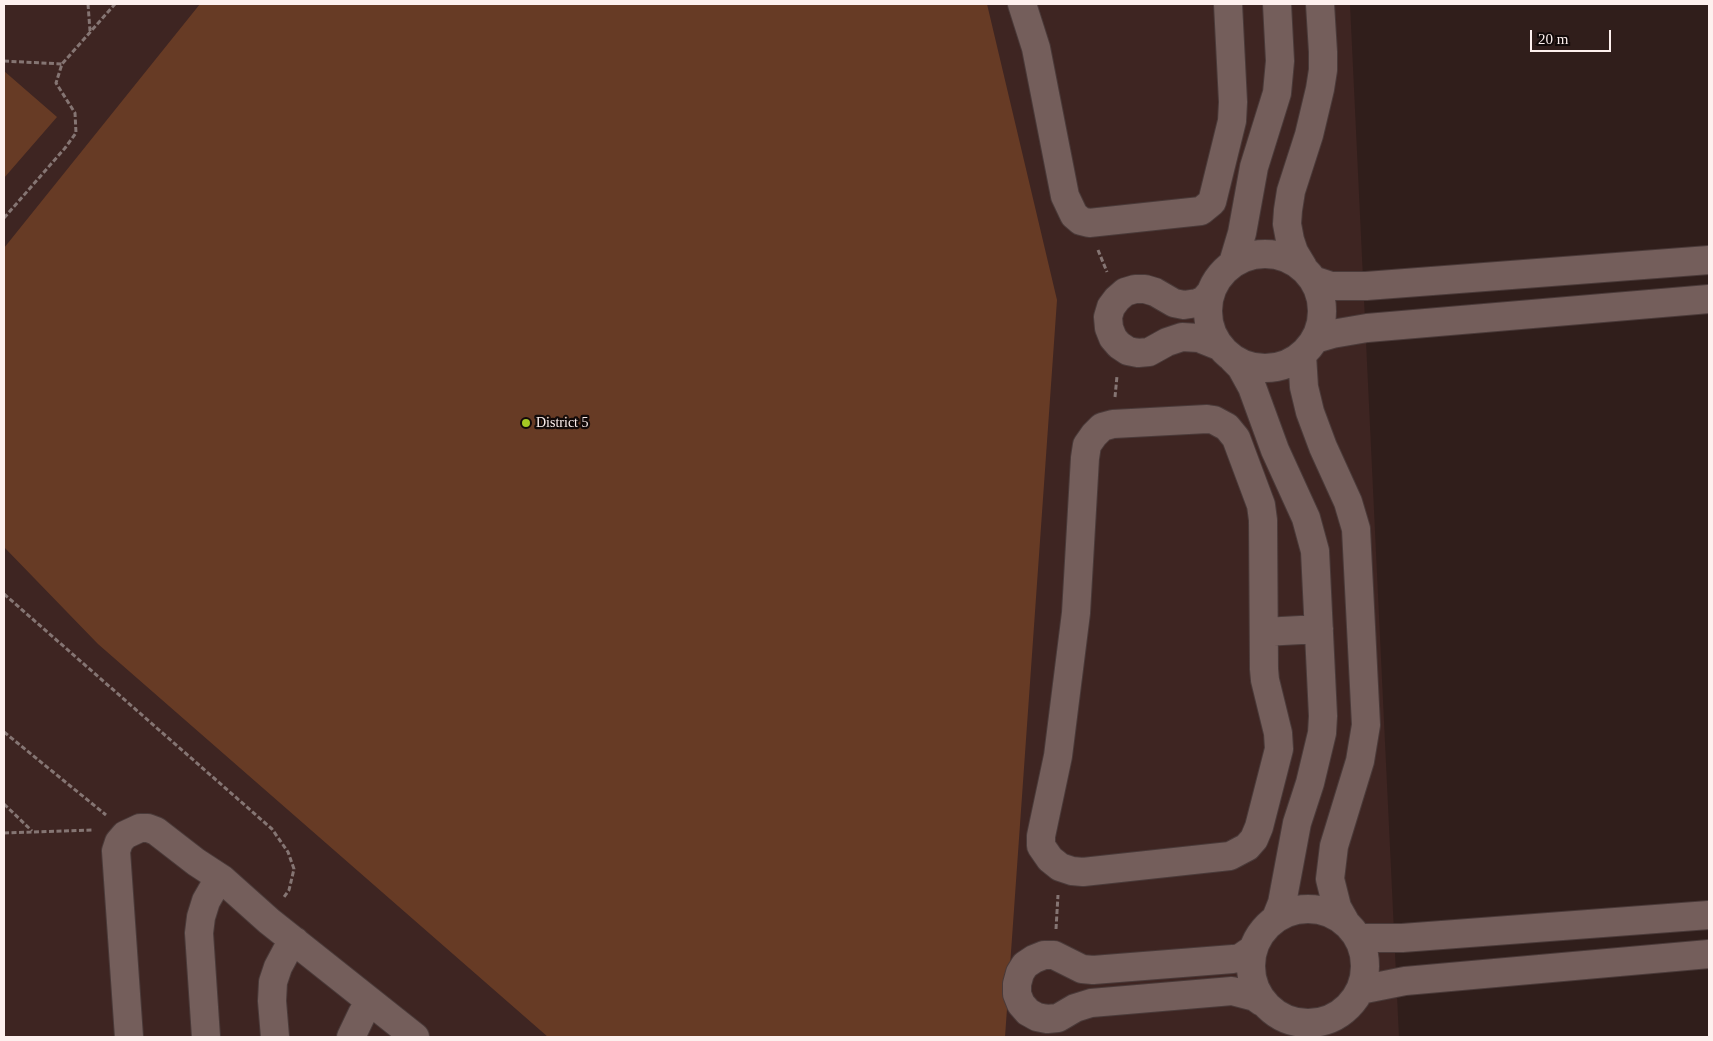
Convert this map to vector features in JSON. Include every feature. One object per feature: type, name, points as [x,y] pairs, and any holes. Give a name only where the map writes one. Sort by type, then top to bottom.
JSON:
[{"type":"street","points":[[1022,4],[1036,48],[1065,196],[1074,214],[1081,221],[1088,223],[1201,211],[1212,202],[1232,121],[1233,102],[1228,4]]},
{"type":"street","points":[[1233,263],[1242,233],[1254,167],[1277,93],[1280,61],[1277,4]]},
{"type":"street","points":[[1320,4],[1323,52],[1320,89],[1311,127],[1291,191],[1287,224],[1294,252],[1309,274],[1321,301],[1322,321],[1309,347],[1304,387],[1310,412],[1323,447],[1348,502],[1356,529],[1366,725],[1360,761],[1334,846],[1330,879],[1337,908],[1352,930],[1364,955],[1365,973],[1353,1000],[1342,1037]]},
{"type":"street","points":[[1709,260],[1366,286],[1331,286],[1309,274],[1286,257],[1267,253],[1249,256],[1233,263],[1218,276],[1210,293],[1204,300],[1192,305],[1174,303],[1155,292],[1135,289],[1125,292],[1117,299],[1111,307],[1108,317],[1109,328],[1113,338],[1119,346],[1133,352],[1149,352],[1175,339],[1190,337],[1206,340],[1250,366],[1268,368],[1286,364],[1309,347],[1332,334],[1367,328],[1709,299]]},
{"type":"street","points":[[1210,293],[1207,312],[1211,330],[1226,353],[1240,367],[1252,387],[1275,450],[1312,533],[1315,551],[1323,716],[1322,733],[1312,775],[1297,823],[1282,903],[1276,918]]},
{"type":"street","points":[[1207,419],[1221,423],[1233,432],[1261,505],[1263,520],[1264,632],[1265,680],[1278,733],[1279,749],[1254,839],[1247,847],[1230,856],[1084,872],[1060,867],[1044,852],[1041,846],[1041,836],[1058,756],[1076,613],[1085,458],[1087,445],[1102,427],[1112,424],[1207,419]]},
{"type":"street","points":[[1264,632],[1319,629]]},
{"type":"street","points":[[129,1037],[116,851],[119,842],[131,828],[148,828],[156,831],[196,862],[222,879],[269,921],[415,1037]]},
{"type":"street","points":[[206,1037],[199,933],[201,917],[214,886],[222,879]]},
{"type":"street","points":[[1262,1002],[1253,986],[1250,967],[1253,949],[1258,937],[1266,927],[1276,918],[1293,911],[1312,909],[1330,913],[1352,930],[1402,938],[1709,915]]},
{"type":"street","points":[[275,1037],[272,1001],[273,982],[278,966],[295,941]]},
{"type":"street","points":[[1253,949],[1240,958],[1233,960],[1092,970],[1082,969],[1054,955],[1044,955],[1030,962],[1020,973],[1016,984],[1017,994],[1021,1004],[1028,1012],[1037,1017],[1047,1019],[1058,1018],[1076,1008],[1091,1003],[1232,991],[1255,997],[1296,1030],[1330,1020],[1353,1000],[1405,981],[1709,954]]},
{"type":"street","points":[[351,1037],[362,1014],[371,1002]]},
{"type":"path","points":[[88,4],[90,31]]},
{"type":"path","points":[[4,218],[76,133],[75,113],[56,83],[62,64],[115,4]]},
{"type":"path","points":[[4,61],[62,64]]},
{"type":"path","points":[[1088,223],[1117,299]]},
{"type":"path","points":[[1112,424],[1119,346]]},
{"type":"path","points":[[4,594],[272,829],[288,852],[294,869],[289,890],[269,921]]},
{"type":"path","points":[[4,732],[131,828]]},
{"type":"path","points":[[4,804],[32,832]]},
{"type":"path","points":[[4,833],[131,828]]},
{"type":"path","points":[[1054,955],[1060,867]]},
{"type":"shaded area","name":"District 5","points":[[4,4],[1350,4],[1399,1037],[4,1037]]},
{"type":"building","name":"District 5","points":[[200,4],[987,4],[1057,300],[1005,1037],[548,1037],[98,644],[4,547],[4,248]]},
{"type":"building","points":[[4,71],[57,117],[4,178]]},
{"type":"place","name":"District 5","points":[[526,423]]}]
